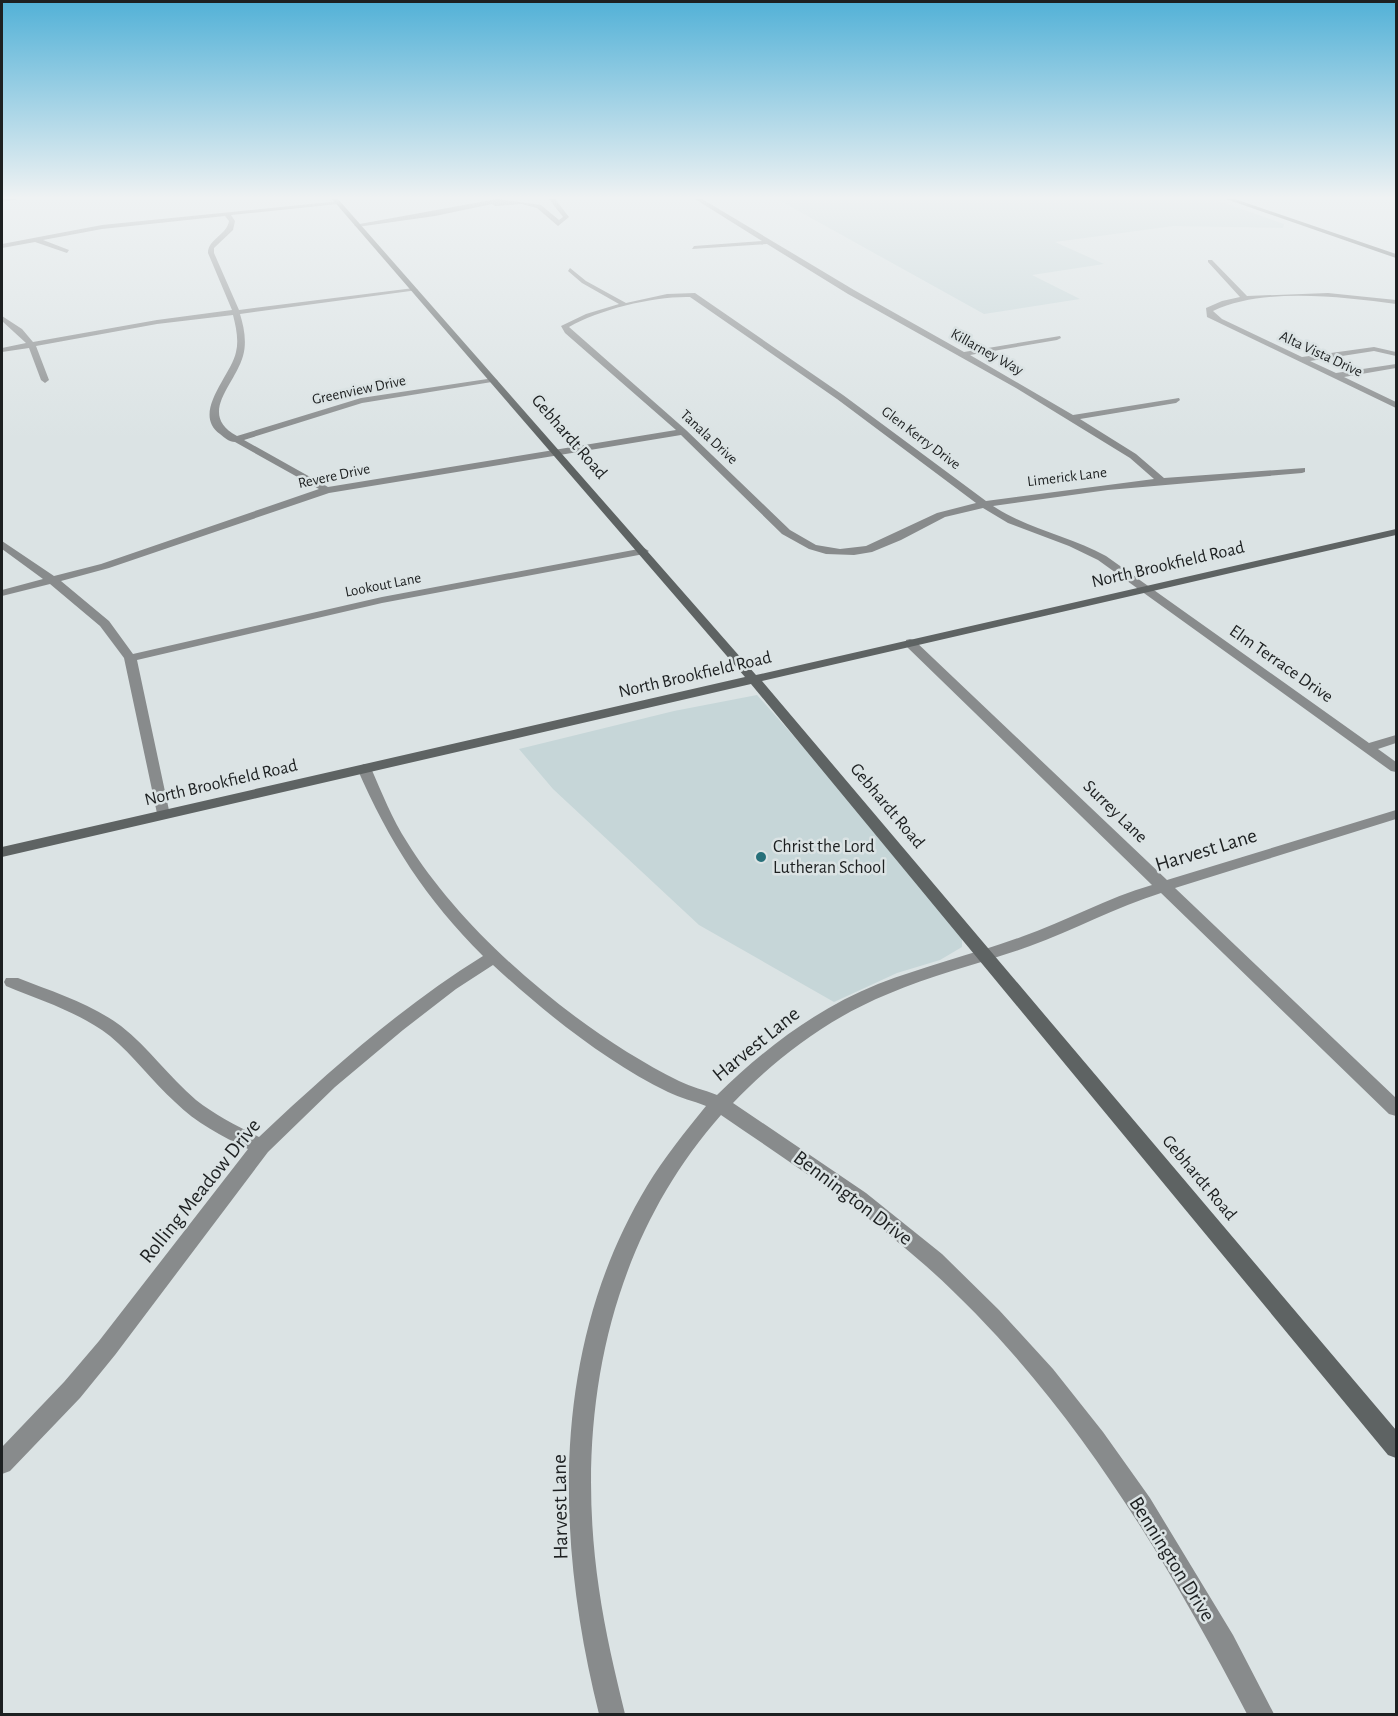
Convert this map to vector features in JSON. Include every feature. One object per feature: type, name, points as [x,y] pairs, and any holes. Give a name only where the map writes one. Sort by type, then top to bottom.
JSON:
[{"type":"street","points":[[223,279],[235,312],[242,346],[213,411],[216,425],[233,440],[327,490]]},
{"type":"street","name":"Gebhardt Road","points":[[404,279],[754,679],[986,953],[1396,1448]]},
{"type":"street","points":[[581,279],[625,305]]},
{"type":"street","name":"Killarney Way","points":[[830,279],[964,354],[1072,418],[1132,456],[1163,482]]},
{"type":"street","points":[[1227,279],[1246,299],[1328,295],[1396,302]]},
{"type":"street","points":[[2,350],[137,325],[414,290]]},
{"type":"street","name":"Glen Kerry Drive","points":[[625,305],[688,294],[849,403],[1010,521],[1092,551],[1144,589]]},
{"type":"street","name":"Alta Vista Drive","points":[[1246,299],[1216,305],[1209,310],[1210,315],[1396,405]]},
{"type":"street","name":"Tanala Drive","points":[[625,305],[568,323],[565,326],[569,333],[683,432],[797,541],[823,552],[845,553]]},
{"type":"street","points":[[2,318],[24,333],[33,345],[45,380]]},
{"type":"street","points":[[964,354],[1057,338]]},
{"type":"street","points":[[1300,360],[1366,350],[1396,354]]},
{"type":"street","points":[[1336,376],[1396,366]]},
{"type":"street","name":"Greenview Drive","points":[[233,440],[361,401],[494,381]]},
{"type":"street","points":[[1072,418],[1176,400]]},
{"type":"street","name":"Revere Drive","points":[[2,593],[142,554],[269,508],[327,490],[683,432]]},
{"type":"street","name":"Limerick Lane","points":[[845,553],[886,543],[931,519],[984,504],[1086,489],[1302,470]]},
{"type":"street","name":"North Brookfield Road","points":[[2,852],[1396,532]]},
{"type":"street","points":[[2,544],[53,580],[106,623],[130,658],[163,815]]},
{"type":"street","name":"Lookout Lane","points":[[130,658],[371,603],[644,551]]},
{"type":"street","name":"Elm Terrace Drive","points":[[1144,589],[1396,768]]},
{"type":"street","name":"Surrey Lane","points":[[910,643],[1396,1109]]},
{"type":"street","points":[[1369,747],[1396,739]]},
{"type":"street","name":"Bennington Drive","points":[[364,768],[401,844],[432,890],[493,958],[513,976],[602,1042],[672,1086],[718,1104],[798,1155],[875,1210],[965,1291],[1008,1336],[1105,1455],[1152,1522],[1210,1619],[1262,1714]]},
{"type":"street","name":"Harvest Lane","points":[[612,1714],[589,1604],[580,1503],[586,1394],[596,1334],[618,1267],[649,1200],[696,1129],[718,1104],[760,1064],[829,1015],[909,978],[1045,934],[1119,901],[1396,814]]},
{"type":"street","name":"Rolling Meadow Drive","points":[[2,1463],[72,1390],[107,1348],[261,1147],[329,1082],[397,1025],[450,985],[493,958]]},
{"type":"street","points":[[12,982],[77,1007],[100,1020],[132,1045],[190,1104],[230,1131],[261,1147]]},
{"type":"shaded area","points":[[921,279],[1040,279],[1080,299],[984,314]]},
{"type":"shaded area","name":"Christ the Lord Lutheran School","points":[[757,695],[962,935],[962,947],[940,960],[897,973],[834,1002],[699,925],[553,789],[519,749],[674,711]]},
{"type":"place","name":"Christ the Lord Lutheran School","points":[[761,857]]}]
